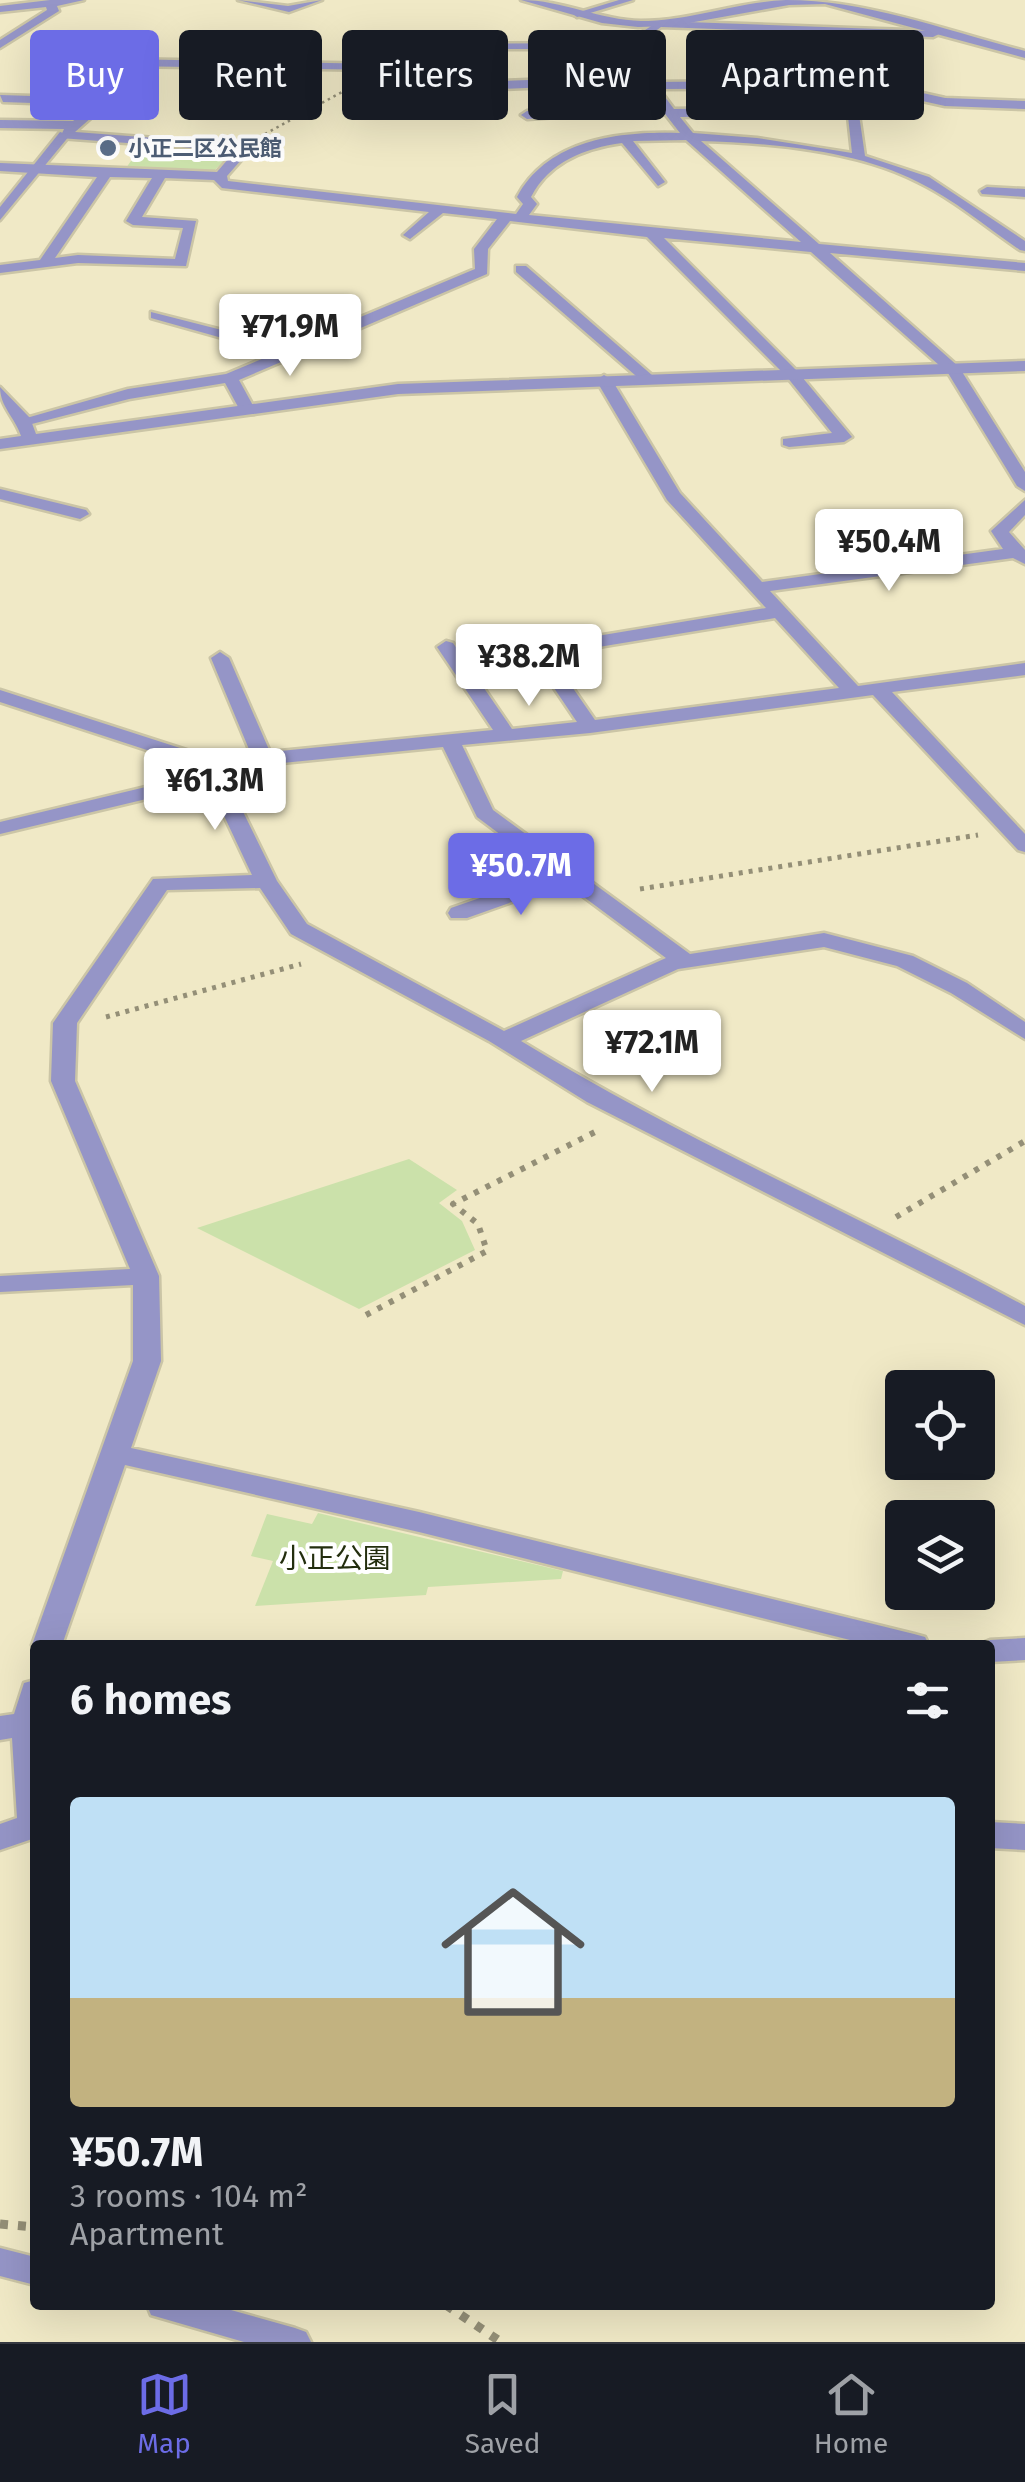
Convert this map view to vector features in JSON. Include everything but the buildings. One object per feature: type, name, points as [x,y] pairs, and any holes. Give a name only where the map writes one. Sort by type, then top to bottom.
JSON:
[{"type":"street","points":[[0,9],[79,0]]},
{"type":"street","points":[[243,0],[289,9],[317,0]]},
{"type":"street","points":[[526,0],[623,23],[933,34]]},
{"type":"street","points":[[650,30],[658,24],[808,0],[841,4],[933,34],[1025,56]]},
{"type":"street","points":[[0,46],[47,17],[53,11],[51,5]]},
{"type":"street","points":[[159,63],[342,67]]},
{"type":"street","points":[[666,83],[864,84],[945,102],[1025,105]]},
{"type":"street","points":[[3,98],[30,99]]},
{"type":"street","points":[[666,106],[691,139],[954,370],[1025,486]]},
{"type":"street","points":[[527,115],[686,109]]},
{"type":"street","points":[[0,216],[35,169],[82,120]]},
{"type":"street","points":[[855,120],[859,158]]},
{"type":"street","points":[[0,124],[246,148]]},
{"type":"street","points":[[24,421],[128,394],[230,378],[482,271],[481,249],[530,204],[524,196],[530,181],[546,167],[604,142],[691,139],[801,147],[859,158],[916,175],[1025,247]]},
{"type":"street","points":[[626,140],[658,182]]},
{"type":"street","points":[[0,167],[220,176],[246,148]]},
{"type":"street","points":[[45,262],[106,173]]},
{"type":"street","points":[[0,269],[45,262],[121,241],[161,174]]},
{"type":"street","points":[[220,176],[222,184],[439,210],[1025,267]]},
{"type":"street","points":[[988,191],[1025,192]]},
{"type":"street","points":[[410,234],[439,210]]},
{"type":"street","points":[[651,233],[792,374],[844,438],[789,442]]},
{"type":"street","points":[[521,269],[648,379]]},
{"type":"street","points":[[156,315],[293,353]]},
{"type":"street","points":[[0,444],[398,389],[1025,366]]},
{"type":"street","points":[[230,378],[248,411]]},
{"type":"street","points":[[604,380],[673,496],[853,692]]},
{"type":"street","points":[[0,392],[24,421],[30,440]]},
{"type":"street","points":[[0,494],[80,514]]},
{"type":"street","points":[[1020,556],[1000,531],[1025,505]]},
{"type":"street","points":[[755,588],[1020,556]]},
{"type":"street","points":[[590,727],[538,651],[776,612]]},
{"type":"street","points":[[446,647],[507,736]]},
{"type":"street","points":[[220,658],[263,758]]},
{"type":"street","points":[[0,828],[263,758],[590,727],[1025,668]]},
{"type":"street","points":[[878,689],[1025,846]]},
{"type":"street","points":[[0,696],[213,770],[266,881],[299,929],[630,1114],[1025,1317]]},
{"type":"street","points":[[451,742],[484,813],[685,961]]},
{"type":"street","points":[[459,913],[566,875]]},
{"type":"street","points":[[50,1640],[147,1360],[146,1276],[63,1081],[66,1024],[162,884],[266,881]]},
{"type":"street","points":[[503,1040],[672,963],[824,940],[852,944],[905,961],[959,988],[1025,1032]]},
{"type":"street","points":[[0,1284],[146,1276]]},
{"type":"street","points":[[116,1454],[418,1522],[894,1640]]},
{"type":"street","points":[[995,1651],[1025,1649]]},
{"type":"street","points":[[30,1699],[14,1726],[30,1801]]},
{"type":"street","points":[[0,1837],[30,1827]]},
{"type":"street","points":[[995,1835],[1025,1836]]},
{"type":"lane","points":[[576,14],[629,0]]},
{"type":"lane","points":[[0,2262],[30,2270]]},
{"type":"lane","points":[[180,2310],[295,2342]]},
{"type":"path","points":[[24,55],[30,55]]},
{"type":"path","points":[[246,148],[291,117],[342,92]]},
{"type":"path","points":[[594,896],[1010,830]]},
{"type":"path","points":[[66,1024],[89,1022],[338,951]]},
{"type":"path","points":[[366,1315],[487,1251],[478,1224],[453,1204],[630,1114]]},
{"type":"path","points":[[869,1234],[1025,1142]]},
{"type":"path","points":[[0,2224],[30,2227]]},
{"type":"path","points":[[454,2310],[502,2342]]},
{"type":"green space","points":[[171,147],[231,153],[214,171],[126,168],[138,151],[160,152]]},
{"type":"green space","points":[[409,1159],[457,1190],[439,1203],[462,1221],[475,1250],[359,1309],[197,1228]]},
{"type":"green space","name":"小正公園","points":[[318,1513],[563,1571],[561,1579],[428,1587],[426,1595],[255,1606],[273,1561],[251,1556],[267,1514],[312,1524]]},
{"type":"place","name":"小正二区公民館","points":[[108,148]]}]
